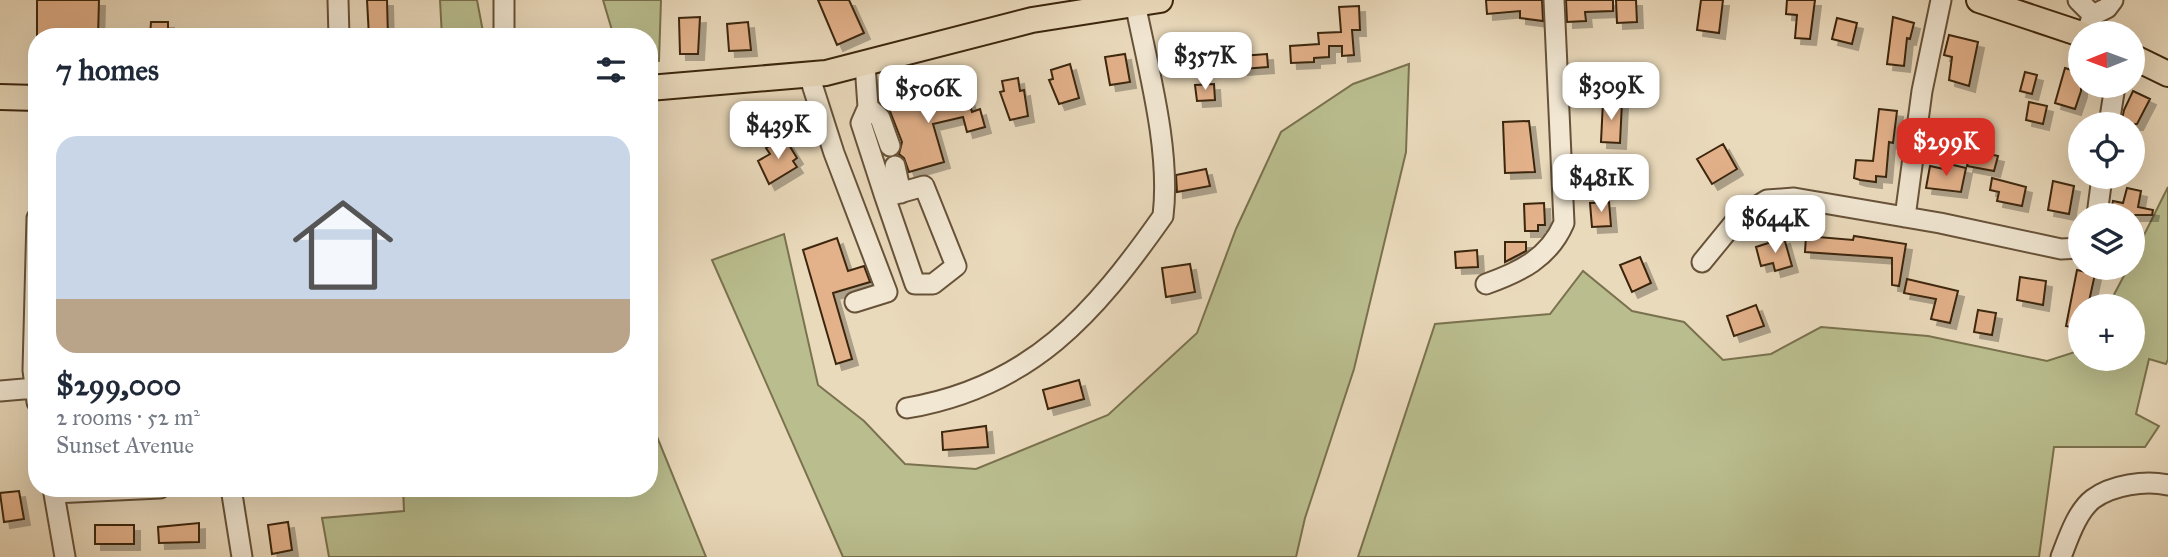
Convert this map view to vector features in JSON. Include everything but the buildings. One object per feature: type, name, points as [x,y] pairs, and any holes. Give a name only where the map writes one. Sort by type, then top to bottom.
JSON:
[{"type":"main road","points":[[658,87],[809,75],[865,64],[1022,22],[1160,0]]},
{"type":"main road","points":[[1979,0],[2068,22]]},
{"type":"main road","points":[[2146,63],[2168,74]]},
{"type":"main road","points":[[0,97],[28,98]]},
{"type":"street","points":[[338,0],[339,28]]},
{"type":"street","points":[[504,0],[504,28]]},
{"type":"street","points":[[1486,284],[1522,271],[1556,241],[1564,223],[1553,0]]},
{"type":"street","points":[[1905,217],[1922,91],[1941,0]]},
{"type":"street","points":[[2078,0],[2085,21]]},
{"type":"street","points":[[2094,21],[2113,0]]},
{"type":"street","points":[[907,408],[947,401],[1034,359],[1054,345],[1085,317],[1163,216],[1166,195],[1160,143],[1135,3]]},
{"type":"street","points":[[865,64],[868,107],[861,123],[893,195],[915,284],[933,284],[956,266],[924,186],[893,195]]},
{"type":"street","points":[[809,75],[834,153],[887,292],[855,302]]},
{"type":"street","points":[[868,107],[880,118],[890,146]]},
{"type":"street","points":[[893,195],[895,166]]},
{"type":"street","points":[[1702,262],[1733,223],[1767,200],[1794,198],[2068,249]]},
{"type":"street","points":[[0,391],[28,394]]},
{"type":"street","points":[[2061,557],[2072,529],[2092,499],[2127,485],[2168,485]]},
{"type":"street","points":[[54,497],[65,557]]},
{"type":"street","points":[[232,497],[242,557]]},
{"type":"green space","points":[[440,0],[477,0],[482,28],[442,28]]},
{"type":"green space","points":[[603,0],[661,0],[659,61],[658,28],[611,28]]},
{"type":"green space","points":[[1409,64],[1406,152],[1354,369],[1305,518],[1296,557],[843,557],[712,260],[784,234],[818,385],[864,421],[905,464],[976,469],[1108,415],[1197,333],[1236,229],[1281,132],[1353,84]]},
{"type":"green space","points":[[2168,187],[2168,359],[2166,364],[2149,359],[2136,414],[2159,426],[2145,447],[2054,447],[2039,557],[1358,557],[1435,324],[1550,314],[1583,271],[1632,311],[1684,322],[1723,360],[1771,354],[1821,327],[1928,336],[2047,361],[2068,354],[2068,371],[2145,371],[2145,294],[2114,294],[2122,280],[2145,280],[2145,233]]},
{"type":"green space","points":[[658,439],[706,557],[329,557],[322,518],[404,511],[403,497],[658,497]]}]
